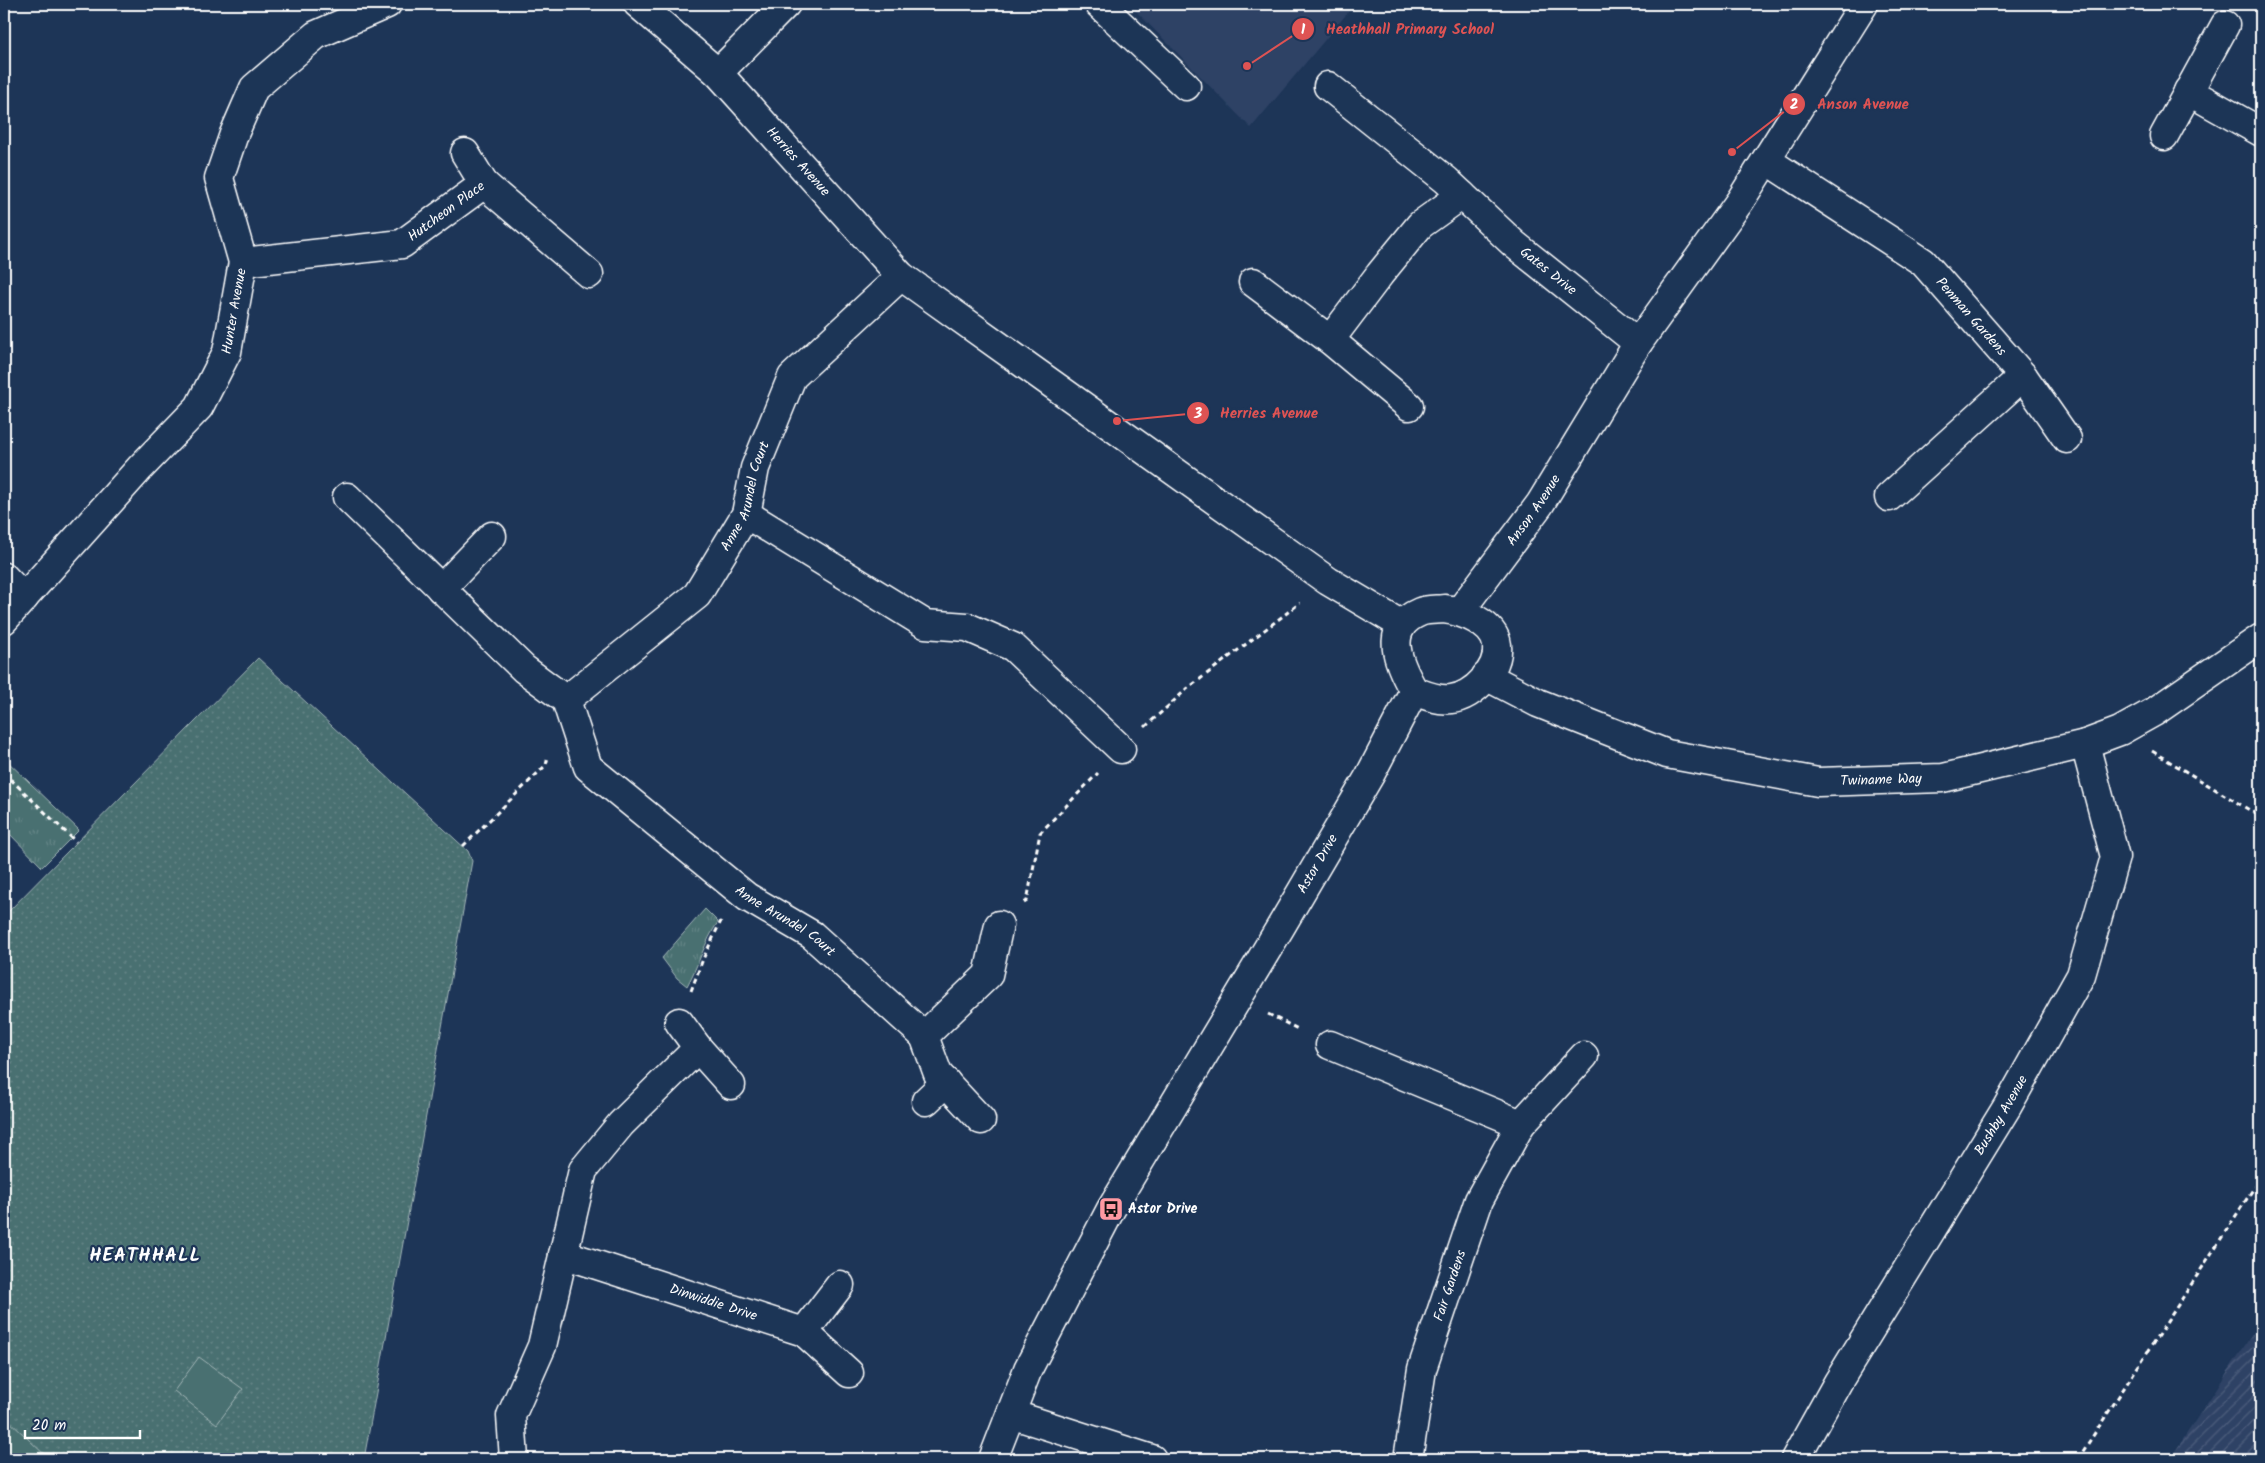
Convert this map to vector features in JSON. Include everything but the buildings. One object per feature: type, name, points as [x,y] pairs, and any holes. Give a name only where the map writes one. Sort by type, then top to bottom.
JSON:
[{"type":"street","name":"Hunter Avenue","points":[[4,620],[140,468],[200,407],[226,352],[243,262],[219,178],[234,134],[254,88],[316,35],[387,4]]},
{"type":"street","name":"Herries Avenue","points":[[638,4],[718,73],[901,276],[1328,581],[1402,625]]},
{"type":"street","points":[[718,73],[786,4]]},
{"type":"street","points":[[1099,4],[1186,86]]},
{"type":"street","name":"Anson Avenue","points":[[1460,611],[1540,504],[1638,343],[1740,201],[1864,4]]},
{"type":"street","points":[[2164,136],[2224,25]]},
{"type":"street","name":"Gates Drive","points":[[1328,86],[1446,180],[1514,244],[1638,343]]},
{"type":"street","points":[[2188,91],[2261,132]]},
{"type":"street","points":[[464,153],[484,184]]},
{"type":"street","name":"Penman Gardens","points":[[1766,160],[1923,262],[2023,376],[2067,439]]},
{"type":"street","name":"Hutcheon Place","points":[[243,262],[402,244],[484,184],[589,274]]},
{"type":"street","points":[[1330,340],[1420,225],[1462,195]]},
{"type":"street","name":"Anne Arundel Court","points":[[901,276],[792,377],[755,468],[746,514],[697,595],[566,700],[588,767],[747,897],[812,935],[924,1036]]},
{"type":"street","points":[[1253,282],[1330,340],[1409,406]]},
{"type":"street","points":[[1889,497],[2023,376]]},
{"type":"street","points":[[347,497],[524,669],[566,700]]},
{"type":"street","points":[[746,514],[925,624],[967,627],[1013,647],[1121,749]]},
{"type":"street","points":[[441,588],[492,536]]},
{"type":"street","points":[[4,577],[24,598]]},
{"type":"street","points":[[1444,609],[1460,611],[1479,621],[1491,632],[1497,645],[1495,659],[1486,676],[1473,690],[1452,699],[1435,699],[1414,691],[1398,663],[1396,645],[1402,625],[1421,612],[1444,609]]},
{"type":"street","name":"Twiname Way","points":[[1486,676],[1538,703],[1667,754],[1818,782],[1943,778],[2085,744],[2120,731],[2154,712],[2261,638]]},
{"type":"street","name":"Astor Drive","points":[[993,1459],[1028,1369],[1111,1208],[1238,999],[1370,775],[1414,691]]},
{"type":"street","name":"Bushby Avenue","points":[[1795,1459],[1838,1382],[2007,1107],[2081,975],[2115,857],[2085,744]]},
{"type":"street","points":[[981,1120],[938,1074],[924,1036],[988,975],[999,925]]},
{"type":"street","points":[[679,1022],[698,1048],[730,1085]]},
{"type":"street","points":[[1330,1045],[1521,1124]]},
{"type":"street","points":[[514,1459],[511,1416],[542,1346],[583,1170],[621,1124],[698,1048]]},
{"type":"street","name":"Fair Gardens","points":[[1408,1459],[1422,1369],[1478,1200],[1521,1124],[1584,1056]]},
{"type":"street","points":[[926,1101],[946,1082]]},
{"type":"street","name":"Dinwiddie Drive","points":[[563,1254],[804,1332],[849,1373]]},
{"type":"street","points":[[804,1332],[840,1285]]},
{"type":"street","points":[[1011,1414],[1152,1459]]},
{"type":"path","points":[[999,925],[1027,901],[1040,833],[1121,749],[1187,689],[1328,581]]},
{"type":"path","points":[[2120,731],[2261,817]]},
{"type":"path","points":[[463,846],[546,766],[549,756]]},
{"type":"path","points":[[4,772],[76,842]]},
{"type":"path","points":[[679,1022],[702,959],[737,889]]},
{"type":"path","points":[[1238,999],[1330,1045]]},
{"type":"path","points":[[2078,1459],[2261,1177]]},
{"type":"shaded area","points":[[1129,4],[1355,4],[1251,128]]},
{"type":"shaded area","points":[[2261,1321],[2261,1459],[2170,1459]]},
{"type":"green space","points":[[258,658],[468,851],[472,861],[364,1459],[4,1459],[4,916]]},
{"type":"green space","points":[[4,758],[79,830],[42,867],[4,828]]},
{"type":"green space","points":[[705,909],[718,922],[687,986],[677,978],[662,958]]},
{"type":"green space","points":[[199,1357],[243,1389],[217,1424],[174,1391]]},
{"type":"green space","points":[[4,1416],[49,1459],[4,1459]]},
{"type":"place","name":"Heathhall Primary School","points":[[1247,66]]},
{"type":"place","name":"Anson Avenue","points":[[1732,152]]},
{"type":"place","name":"Herries Avenue","points":[[1117,421]]},
{"type":"place","name":"Astor Drive","points":[[1111,1209]]},
{"type":"district","name":"HEATHHALL","points":[[145,1256]]}]
